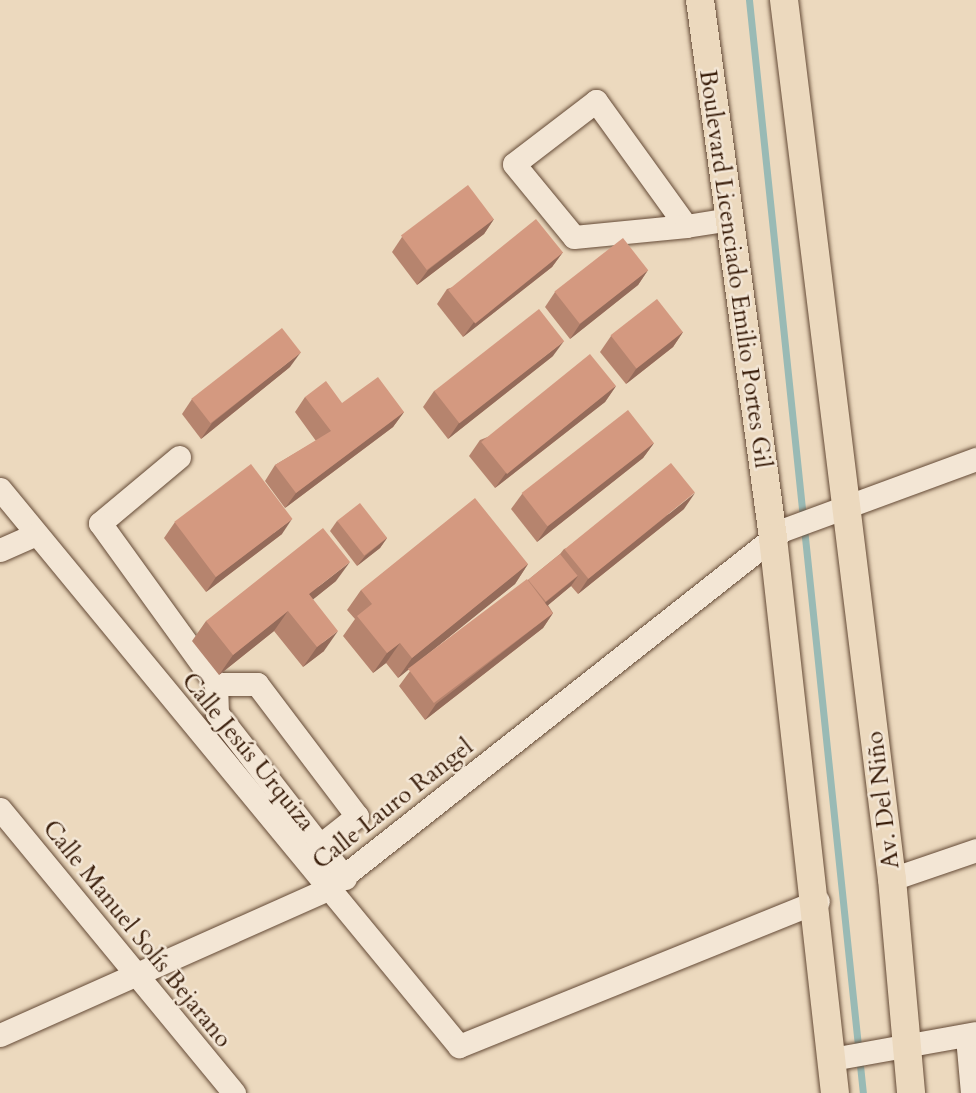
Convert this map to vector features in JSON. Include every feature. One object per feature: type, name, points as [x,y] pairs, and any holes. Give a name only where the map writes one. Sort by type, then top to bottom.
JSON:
[{"type":"main road","name":"Boulevard Licenciado Emilio Portes Gil","points":[[700,0],[725,220],[778,534]]},
{"type":"main road","points":[[784,0],[848,508]]},
{"type":"main road","name":"Av. Del Niño","points":[[848,508],[892,878],[897,1049],[911,1093]]},
{"type":"main road","points":[[778,534],[837,1057],[835,1093]]},
{"type":"street","points":[[687,226],[596,101],[514,164],[575,237],[687,226],[725,220]]},
{"type":"street","points":[[179,457],[100,523],[216,684],[217,713],[319,846],[335,884]]},
{"type":"street","name":"Calle Lauro Rangel","points":[[0,1035],[335,884],[778,534],[819,516],[848,508],[976,459]]},
{"type":"street","name":"Calle Jesús Urquiza","points":[[0,489],[335,884],[458,1046],[818,901]]},
{"type":"street","points":[[0,550],[36,534]]},
{"type":"street","points":[[216,684],[257,684],[381,848]]},
{"type":"street","name":"Calle Manuel Solís Bejarano","points":[[0,809],[234,1093]]},
{"type":"street","points":[[319,846],[357,816]]},
{"type":"street","points":[[892,878],[976,850]]},
{"type":"street","points":[[837,1057],[971,1035],[973,1089]]},
{"type":"building","points":[[468,185],[494,219],[427,270],[401,236]]},
{"type":"building","points":[[536,219],[563,252],[475,324],[448,290]]},
{"type":"building","points":[[623,238],[648,270],[580,324],[554,292]]},
{"type":"building","points":[[657,299],[683,332],[636,368],[611,335]]},
{"type":"building","points":[[539,309],[564,341],[459,423],[434,391]]},
{"type":"building","points":[[282,328],[301,352],[210,423],[191,399]]},
{"type":"building","points":[[590,354],[616,386],[507,474],[481,442]]},
{"type":"building","points":[[378,377],[404,412],[296,493],[275,465],[331,431],[305,397],[326,381],[342,403]]},
{"type":"building","points":[[628,410],[654,443],[547,526],[522,493]]},
{"type":"building","points":[[671,463],[695,493],[588,579],[565,549]]},
{"type":"building","points":[[251,464],[293,519],[216,577],[174,522]]},
{"type":"building","points":[[475,498],[528,564],[412,658],[400,643],[387,653],[357,616],[372,604],[361,590]]},
{"type":"building","points":[[360,503],[387,538],[364,556],[337,521]]},
{"type":"building","points":[[323,528],[350,562],[309,594],[338,631],[317,647],[288,611],[233,655],[206,621]]},
{"type":"building","points":[[560,554],[578,576],[546,602],[528,580]]},
{"type":"building","points":[[527,579],[553,613],[434,703],[408,669]]},
{"type":"waterway","points":[[749,0],[863,1093]]}]
